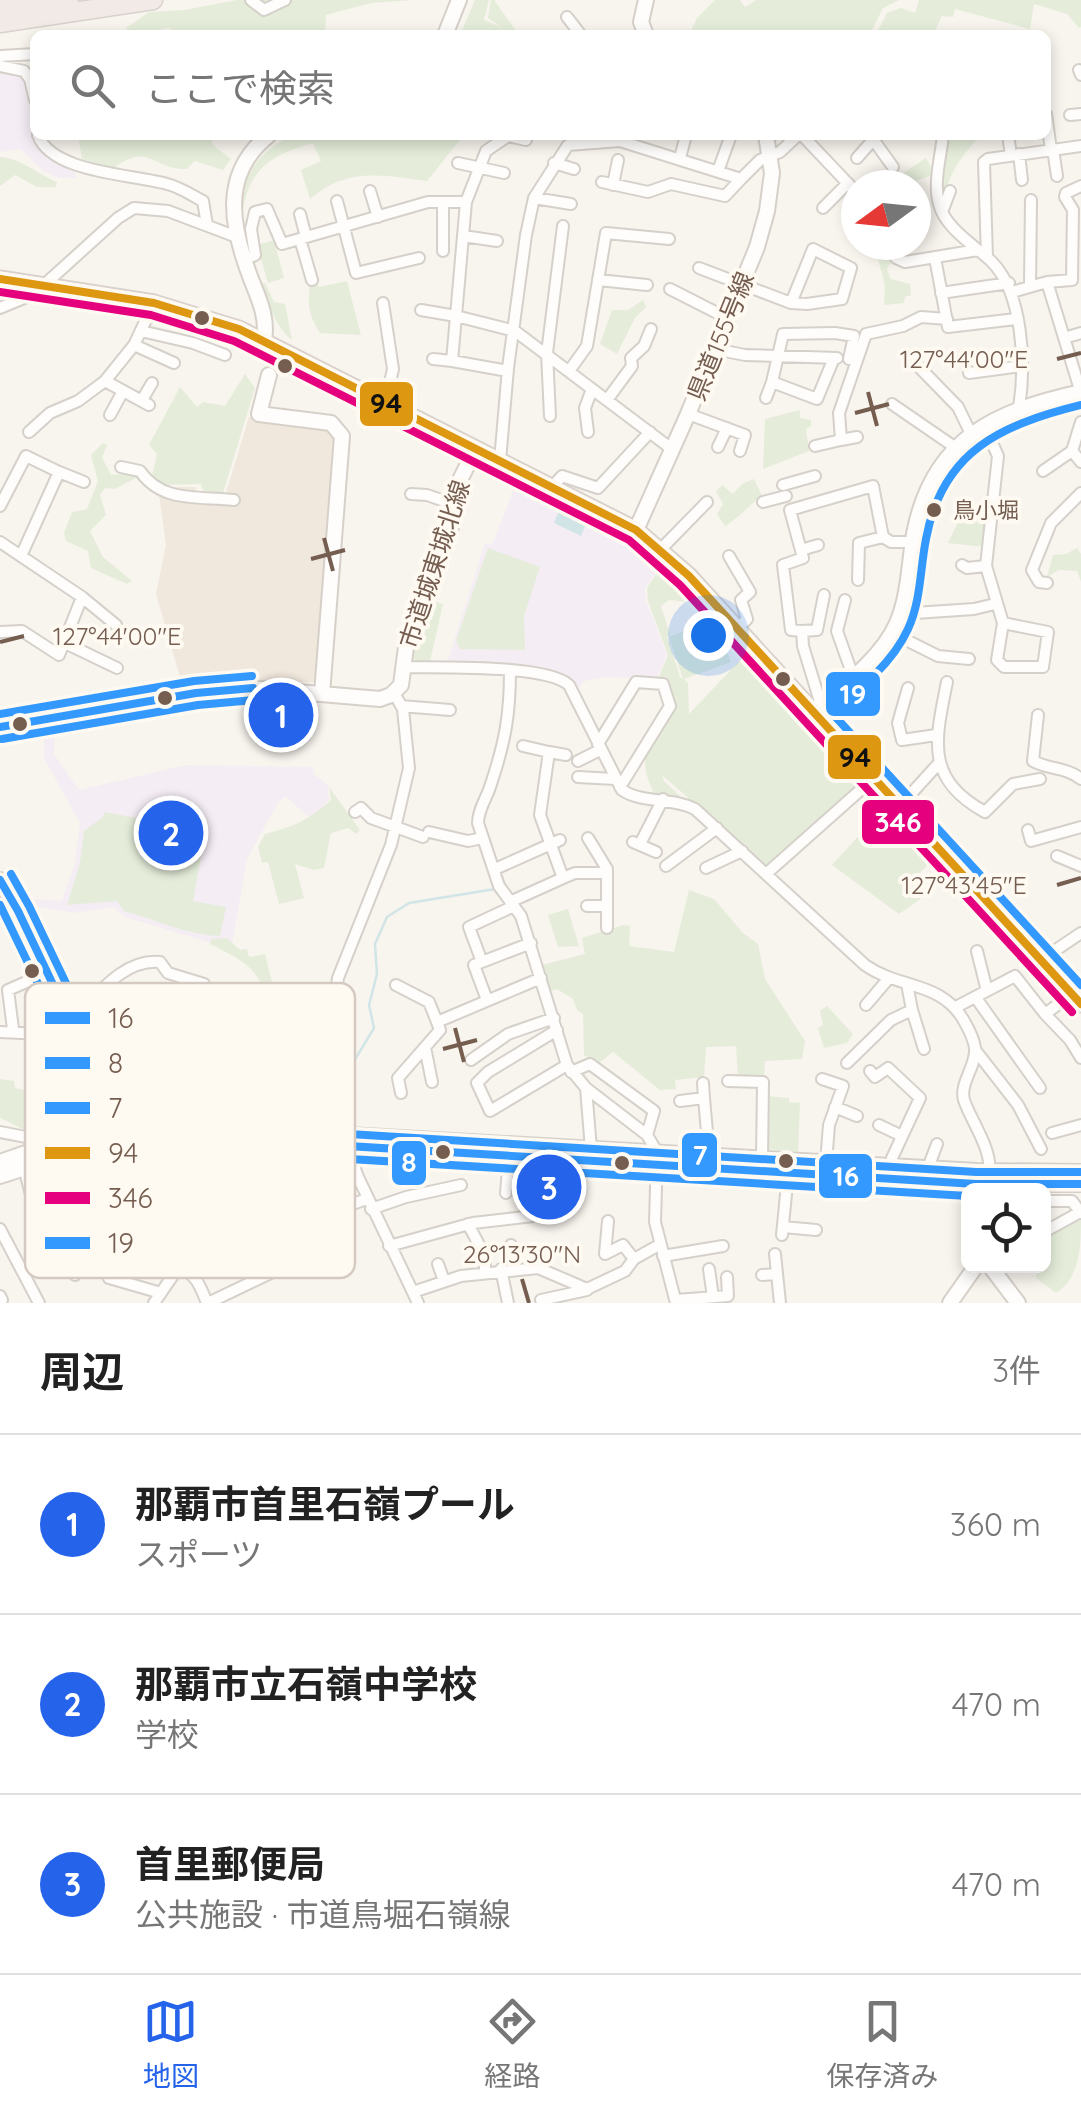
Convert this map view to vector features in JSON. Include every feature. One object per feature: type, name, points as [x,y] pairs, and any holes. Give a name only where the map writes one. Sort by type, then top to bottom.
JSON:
[{"type":"highway","points":[[0,10],[69,0]]},
{"type":"highway","points":[[0,23],[152,0]]},
{"type":"main road","points":[[0,279],[186,310],[264,340],[636,530],[661,549],[817,708],[874,778],[1076,999]]},
{"type":"street","points":[[250,0],[264,10],[285,0]]},
{"type":"street","points":[[448,30],[459,0]]},
{"type":"street","points":[[644,30],[641,22],[646,0]]},
{"type":"street","points":[[568,18],[577,30]]},
{"type":"street","points":[[0,56],[30,54]]},
{"type":"street","points":[[0,66],[24,71],[30,79]]},
{"type":"street","points":[[40,140],[45,150],[63,161],[168,184],[186,192],[202,202],[207,226]]},
{"type":"street","points":[[264,140],[238,173],[232,203],[237,237],[264,312],[264,340]]},
{"type":"street","points":[[452,361],[466,202],[486,150],[499,140]]},
{"type":"street","points":[[500,461],[519,279],[534,198],[568,146],[628,140]]},
{"type":"street","points":[[637,140],[741,179]]},
{"type":"street","points":[[680,158],[685,140]]},
{"type":"street","points":[[718,171],[728,140]]},
{"type":"street","name":"県道155号線","points":[[636,530],[688,414],[767,211],[772,173],[767,140]]},
{"type":"street","points":[[618,160],[608,184],[648,192],[671,184],[725,196],[760,160],[793,140]]},
{"type":"street","points":[[805,140],[841,176]]},
{"type":"street","points":[[857,158],[869,140]]},
{"type":"street","points":[[873,140],[893,167]]},
{"type":"street","points":[[943,140],[937,197],[942,212],[1011,287],[1022,366],[1018,408]]},
{"type":"street","points":[[1010,140],[1022,180]]},
{"type":"street","points":[[1050,140],[1056,176]]},
{"type":"street","points":[[983,254],[984,162],[988,158],[1081,146]]},
{"type":"street","points":[[458,162],[504,173]]},
{"type":"street","points":[[554,163],[574,168]]},
{"type":"street","points":[[941,293],[1076,280],[1073,210],[1065,197],[1081,186]]},
{"type":"street","points":[[370,191],[378,217]]},
{"type":"street","points":[[942,212],[950,191]]},
{"type":"street","points":[[823,208],[841,195]]},
{"type":"street","points":[[534,198],[570,204]]},
{"type":"street","points":[[1030,200],[1030,285]]},
{"type":"street","points":[[337,201],[356,272],[419,258]]},
{"type":"street","points":[[244,260],[256,255],[251,229],[255,212],[267,209],[282,244],[428,202],[466,202]]},
{"type":"street","points":[[443,202],[443,252]]},
{"type":"street","points":[[44,285],[134,208],[168,212],[237,237]]},
{"type":"street","points":[[300,214],[312,280]]},
{"type":"street","points":[[550,416],[547,353],[563,226]]},
{"type":"street","points":[[569,371],[587,346],[606,233],[669,239]]},
{"type":"street","points":[[463,236],[497,240]]},
{"type":"street","points":[[700,268],[791,303],[806,304],[842,299],[851,268],[813,250],[791,303]]},
{"type":"street","points":[[931,259],[983,254]]},
{"type":"street","points":[[935,258],[948,327],[1016,320]]},
{"type":"street","points":[[598,280],[647,285]]},
{"type":"street","points":[[802,631],[817,708],[892,633],[900,614],[924,496],[936,472],[956,448],[984,425],[1018,408],[1081,392],[1046,282]]},
{"type":"street","points":[[670,289],[726,318]]},
{"type":"street","points":[[0,290],[133,309],[154,303]]},
{"type":"street","points":[[0,308],[30,295]]},
{"type":"street","points":[[30,432],[50,413],[78,401],[105,381],[134,345],[154,303]]},
{"type":"street","points":[[383,303],[393,369],[385,404]]},
{"type":"street","points":[[420,310],[515,331],[673,450]]},
{"type":"street","points":[[841,440],[839,413],[853,360],[866,334],[903,326],[922,317],[946,319]]},
{"type":"street","points":[[607,400],[632,366],[634,352],[647,348],[651,330]]},
{"type":"street","points":[[141,332],[193,343],[225,355]]},
{"type":"street","points":[[1064,338],[1081,333]]},
{"type":"street","points":[[766,398],[783,334],[854,336],[853,360]]},
{"type":"street","points":[[134,345],[174,363]]},
{"type":"street","points":[[714,348],[744,355],[853,360]]},
{"type":"street","points":[[433,358],[508,370]]},
{"type":"street","points":[[772,382],[817,399],[834,358]]},
{"type":"street","points":[[969,374],[1022,366]]},
{"type":"street","points":[[920,368],[958,407],[971,434]]},
{"type":"street","points":[[270,375],[259,414],[331,423],[342,436],[322,694]]},
{"type":"street","points":[[105,381],[145,402],[152,383]]},
{"type":"street","points":[[588,432],[584,408],[592,389]]},
{"type":"street","points":[[110,415],[123,391]]},
{"type":"street","points":[[892,404],[956,448]]},
{"type":"street","points":[[688,414],[745,435],[740,451]]},
{"type":"street","points":[[1043,471],[1072,451],[1081,422]]},
{"type":"street","points":[[984,425],[998,456],[986,566],[1003,623],[997,660],[1000,664],[1044,667],[1048,632],[1003,623]]},
{"type":"street","points":[[718,447],[727,428]]},
{"type":"street","points":[[554,486],[562,476],[598,488],[650,432]]},
{"type":"street","points":[[815,446],[856,437]]},
{"type":"street","name":"市道城東城北線","points":[[337,983],[396,828],[410,768],[397,699],[403,667],[417,608],[446,542],[458,484],[475,450]]},
{"type":"street","points":[[1072,451],[1081,462]]},
{"type":"street","points":[[0,506],[26,456],[84,482]]},
{"type":"street","points":[[121,467],[140,471],[152,488],[168,494],[234,500]]},
{"type":"street","points":[[22,556],[59,472]]},
{"type":"street","points":[[763,502],[784,486],[816,476]]},
{"type":"street","points":[[784,486],[803,558],[783,564],[791,630],[817,630],[824,595]]},
{"type":"street","points":[[790,510],[873,486],[883,538]]},
{"type":"street","points":[[1046,584],[1039,582],[1032,570],[1051,523],[1081,493]]},
{"type":"street","points":[[411,494],[456,505]]},
{"type":"street","points":[[661,549],[707,502]]},
{"type":"street","points":[[858,580],[853,564],[859,543],[883,538],[913,542]]},
{"type":"street","points":[[0,542],[116,625]]},
{"type":"street","points":[[800,550],[818,545]]},
{"type":"street","points":[[729,556],[750,592],[741,600],[746,619],[737,629]]},
{"type":"street","points":[[962,564],[967,568],[986,566]]},
{"type":"street","points":[[0,632],[22,631],[59,656],[82,597]]},
{"type":"street","points":[[844,600],[837,631],[853,676]]},
{"type":"street","points":[[900,614],[974,610],[995,604]]},
{"type":"street","points":[[892,633],[938,656],[969,659]]},
{"type":"street","points":[[65,644],[117,668]]},
{"type":"street","points":[[403,667],[554,675],[571,685],[617,783],[634,796],[663,799],[695,809],[852,955],[889,978],[947,998],[956,1007],[976,1051],[1018,1104],[1041,1150]]},
{"type":"street","points":[[510,671],[509,722],[490,788],[478,814],[499,886],[513,904],[531,943],[569,1068],[586,1088],[647,1135],[657,1160],[654,1222],[676,1302],[728,1296],[727,1277]]},
{"type":"street","points":[[578,761],[599,747],[636,682],[662,684],[670,706],[617,783]]},
{"type":"street","points":[[947,682],[936,735],[939,764],[964,801],[985,812],[1013,784],[1040,779]]},
{"type":"street","points":[[0,727],[210,691],[253,688],[397,699],[450,710]]},
{"type":"street","points":[[908,688],[898,723],[902,740],[936,735]]},
{"type":"street","points":[[1038,716],[1033,761],[1052,770],[1071,771],[1081,779]]},
{"type":"street","points":[[524,746],[566,755]]},
{"type":"street","points":[[548,752],[540,815],[555,842],[563,878]]},
{"type":"street","points":[[900,806],[939,764]]},
{"type":"street","points":[[578,777],[617,783]]},
{"type":"street","points":[[766,874],[874,778]]},
{"type":"street","points":[[656,852],[637,843],[663,799]]},
{"type":"street","points":[[355,812],[361,808],[371,818],[426,835],[482,838]]},
{"type":"street","points":[[1028,830],[1031,841],[1081,827]]},
{"type":"street","points":[[666,866],[717,828]]},
{"type":"street","points":[[588,838],[607,873],[607,928]]},
{"type":"street","points":[[496,869],[555,842]]},
{"type":"street","points":[[706,868],[742,852]]},
{"type":"street","points":[[1056,856],[1081,866]]},
{"type":"street","points":[[482,962],[469,928],[574,873],[607,873]]},
{"type":"street","points":[[0,880],[52,983]]},
{"type":"street","points":[[587,906],[607,906]]},
{"type":"street","points":[[1041,960],[1081,934]]},
{"type":"street","points":[[487,1000],[474,966],[531,943]]},
{"type":"street","points":[[976,952],[982,994],[1040,1088]]},
{"type":"street","points":[[107,983],[146,963],[160,962],[168,973],[201,983]]},
{"type":"street","points":[[165,983],[168,973]]},
{"type":"street","points":[[25,983],[47,974]]},
{"type":"street","points":[[956,1007],[1015,976],[1081,1058]]},
{"type":"street","points":[[438,1022],[541,978]]},
{"type":"street","points":[[866,1005],[889,978]]},
{"type":"street","points":[[13,1029],[8,990],[25,983]]},
{"type":"street","points":[[907,984],[924,1049]]},
{"type":"street","points":[[396,985],[429,1002],[440,1030],[395,1080],[401,1093]]},
{"type":"street","points":[[1045,1014],[1076,999]]},
{"type":"street","points":[[847,1062],[891,1020],[912,1010]]},
{"type":"street","points":[[472,1060],[508,1034],[556,1024]]},
{"type":"street","points":[[556,1024],[476,1083],[490,1111],[569,1068],[590,1064],[654,1111],[647,1135]]},
{"type":"street","points":[[0,1032],[25,1033]]},
{"type":"street","points":[[425,1047],[432,1082]]},
{"type":"street","points":[[976,1051],[964,1092],[988,1157],[987,1182]]},
{"type":"street","points":[[870,1071],[875,1077],[892,1066],[920,1098],[892,1166]]},
{"type":"street","points":[[815,1166],[843,1086],[822,1079]]},
{"type":"street","points":[[728,1082],[763,1082],[762,1158]]},
{"type":"street","points":[[703,1083],[709,1155]]},
{"type":"street","points":[[586,1088],[591,1149]]},
{"type":"street","points":[[680,1100],[704,1098]]},
{"type":"street","points":[[836,1106],[857,1116]]},
{"type":"street","points":[[972,1115],[991,1149]]},
{"type":"street","points":[[880,1125],[902,1136]]},
{"type":"street","points":[[1060,1131],[1081,1125]]},
{"type":"street","points":[[0,1132],[25,1136]]},
{"type":"street","points":[[355,1140],[591,1149],[788,1174],[815,1166],[928,1168],[987,1182]]},
{"type":"street","points":[[355,1141],[509,1157],[762,1158],[987,1182],[1081,1172]]},
{"type":"street","points":[[928,1168],[937,1144]]},
{"type":"street","points":[[0,1162],[25,1153]]},
{"type":"street","points":[[506,1193],[509,1157]]},
{"type":"street","points":[[0,1176],[24,1167],[25,1171]]},
{"type":"street","name":"市道城東城北線","points":[[355,1170],[405,1263],[415,1297]]},
{"type":"street","points":[[788,1174],[782,1231],[816,1230]]},
{"type":"street","points":[[1051,1186],[1081,1184]]},
{"type":"street","points":[[355,1210],[461,1185]]},
{"type":"street","points":[[1051,1200],[1072,1201],[1081,1213],[1051,1228]]},
{"type":"street","points":[[394,1244],[450,1234],[468,1224],[493,1226],[534,1216]]},
{"type":"street","points":[[608,1221],[605,1258],[623,1244],[634,1260]]},
{"type":"street","points":[[468,1224],[484,1256],[484,1272]]},
{"type":"street","points":[[0,1229],[25,1275]]},
{"type":"street","points":[[508,1303],[512,1245]]},
{"type":"street","points":[[541,1300],[588,1290],[625,1272],[634,1260],[661,1251],[723,1246]]},
{"type":"street","points":[[775,1254],[780,1303]]},
{"type":"street","points":[[438,1264],[444,1281]]},
{"type":"street","points":[[415,1297],[444,1281],[508,1269],[538,1268],[588,1290]]},
{"type":"street","points":[[709,1269],[713,1297]]},
{"type":"street","points":[[950,1303],[971,1273]]},
{"type":"street","points":[[995,1273],[1018,1303]]},
{"type":"street","points":[[762,1275],[777,1274]]},
{"type":"street","points":[[26,1278],[40,1303]]},
{"type":"street","points":[[109,1278],[158,1298]]},
{"type":"street","points":[[194,1278],[208,1303],[260,1278]]},
{"type":"shaded area","points":[[0,71],[21,75],[30,92],[30,140],[37,140],[44,154],[55,162],[73,166],[77,178],[59,178],[44,172],[20,149],[0,152]]},
{"type":"shaded area","points":[[249,417],[336,430],[316,682],[182,684],[156,594],[166,545],[159,494],[164,496],[165,487],[195,487],[196,493],[225,496]]},
{"type":"shaded area","points":[[516,484],[609,527],[663,564],[645,588],[646,601],[667,654],[657,679],[605,677],[585,681],[577,689],[563,674],[541,666],[448,660],[485,543],[492,545]]},
{"type":"shaded area","points":[[560,508],[587,521],[581,536],[554,523]]},
{"type":"shaded area","points":[[55,726],[54,754],[79,790],[186,765],[313,767],[314,774],[328,785],[329,800],[311,819],[285,796],[277,804],[247,859],[231,949],[125,917],[114,907],[73,913],[31,905],[28,899],[62,901],[75,863],[80,823],[44,758],[44,727]]},
{"type":"green space","points":[[237,0],[413,0],[371,3],[326,15],[325,30],[126,28],[149,12]]},
{"type":"green space","points":[[475,0],[489,0],[484,20],[501,30],[462,30]]},
{"type":"green space","points":[[491,0],[515,30],[501,30],[488,18]]},
{"type":"green space","points":[[715,0],[740,0],[745,7],[757,0],[899,0],[883,8],[872,30],[691,30]]},
{"type":"green space","points":[[919,0],[1081,0],[1081,27],[1067,14],[1034,4],[1030,29],[955,9],[953,17],[942,16],[935,30],[878,30],[887,13],[901,8],[915,13]]},
{"type":"green space","points":[[79,140],[211,140],[231,159],[223,170],[195,161],[187,169],[175,168],[144,157],[126,160],[113,168],[82,159]]},
{"type":"green space","points":[[285,140],[460,140],[427,181],[380,176],[351,178],[310,199],[301,170],[321,161],[313,143],[299,147],[275,158],[257,174],[243,212],[249,174],[271,148]]},
{"type":"green space","points":[[948,140],[977,140],[953,173],[945,199],[940,187]]},
{"type":"green space","points":[[0,157],[15,160],[57,182],[56,187],[37,187],[15,175],[0,186]]},
{"type":"green space","points":[[926,158],[935,174],[931,175],[931,170],[908,170]]},
{"type":"green space","points":[[274,240],[284,278],[268,283],[257,245]]},
{"type":"green space","points":[[878,260],[892,260],[887,269],[891,279],[910,284],[911,295],[905,297],[904,303],[884,305],[885,286]]},
{"type":"green space","points":[[316,281],[319,287],[347,281],[361,335],[320,333],[309,303],[310,282]]},
{"type":"green space","points":[[262,283],[274,302],[285,304],[292,340],[277,322]]},
{"type":"green space","points":[[643,300],[646,307],[635,318],[617,354],[600,344],[612,310],[628,310]]},
{"type":"green space","points":[[245,374],[255,388],[223,493],[203,491],[201,484],[161,485],[152,476],[157,454],[149,445],[180,387],[197,407],[203,402],[225,406]]},
{"type":"green space","points":[[800,410],[800,418],[811,420],[806,429],[809,451],[763,469],[765,419]]},
{"type":"green space","points":[[103,443],[107,445],[102,457],[111,475],[137,473],[136,478],[115,489],[105,488],[100,495],[106,515],[90,531],[103,557],[132,581],[127,584],[91,568],[88,551],[66,541],[64,533],[72,512],[87,509],[98,481],[91,455]]},
{"type":"green space","points":[[754,479],[762,496],[725,526],[717,514],[723,504],[716,491],[722,485],[733,494]]},
{"type":"green space","points":[[959,520],[988,523],[985,547],[948,543]]},
{"type":"green space","points":[[488,548],[540,567],[524,616],[525,650],[460,649],[456,640]]},
{"type":"green space","points":[[1077,548],[1081,554],[1081,582],[1077,571],[1059,570],[1047,577],[1053,555]]},
{"type":"green space","points":[[660,568],[696,603],[669,600],[661,606],[670,634],[667,636],[680,677],[683,679],[669,637],[709,621],[719,631],[731,662],[684,679],[688,683],[689,714],[745,655],[861,781],[769,864],[764,864],[662,775],[681,797],[654,793],[648,779],[648,746],[673,704],[668,686],[658,679],[668,655],[648,601],[647,588]]},
{"type":"green space","points":[[425,599],[443,604],[430,661],[416,661],[411,656]]},
{"type":"green space","points":[[329,787],[360,830],[356,834],[348,828],[331,833],[324,868],[314,870],[295,864],[304,898],[279,904],[268,862],[262,863],[258,847],[265,834],[300,822],[323,807],[331,800]]},
{"type":"green space","points":[[886,806],[933,860],[910,883],[922,898],[899,914],[832,865]]},
{"type":"green space","points":[[104,812],[142,819],[152,817],[162,820],[164,828],[188,834],[186,847],[191,848],[191,854],[201,857],[193,901],[226,907],[220,936],[183,930],[124,911],[117,901],[67,905],[80,863],[84,831]]},
{"type":"green space","points":[[689,890],[714,899],[743,933],[758,944],[765,979],[805,1041],[802,1059],[765,1061],[764,1075],[738,1076],[736,1046],[706,1047],[704,1077],[675,1080],[676,1089],[660,1090],[613,1052],[599,1063],[584,1055],[583,1014],[573,999],[557,989],[551,991],[542,965],[585,954],[582,938],[623,925],[630,926],[629,946],[674,952]]},
{"type":"green space","points":[[568,909],[579,946],[558,947],[548,915]]},
{"type":"green space","points":[[227,938],[240,950],[247,949],[249,957],[265,954],[272,982],[260,983],[240,960],[210,944],[211,939]]},
{"type":"green space","points":[[827,1006],[853,1034],[847,1043],[824,1048],[818,1028],[823,1025],[820,1011]]},
{"type":"green space","points":[[0,1079],[14,1081],[15,1088],[25,1090],[25,1130],[0,1118]]},
{"type":"green space","points":[[766,1096],[800,1103],[798,1152],[765,1149]]},
{"type":"green space","points":[[1081,1214],[1075,1269],[1056,1293],[1036,1278],[1037,1273],[1051,1273],[1054,1228]]},
{"type":"waterway","points":[[355,1059],[374,1028],[369,1005],[377,974],[375,944],[387,917],[409,903],[495,889]]},
{"type":"waterway","points":[[357,1157],[364,1180]]},
{"type":"transit line","name":"94","points":[[0,279],[154,303],[239,329],[636,530],[689,576],[1081,1004]]},
{"type":"transit line","name":"346","points":[[0,292],[151,315],[234,341],[629,540],[680,585],[1072,1012]]},
{"type":"transit line","name":"19","points":[[1081,405],[1001,433],[961,463],[934,509],[908,629],[884,665],[831,712],[1081,985]]},
{"type":"transit line","name":"7","points":[[0,714],[194,681],[252,676]]},
{"type":"transit line","name":"16","points":[[0,727],[196,693],[253,688]]},
{"type":"transit line","name":"8","points":[[2,739],[198,705],[254,700]]},
{"type":"transit line","name":"7","points":[[11,874],[66,983]]},
{"type":"transit line","name":"16","points":[[0,880],[52,983]]},
{"type":"transit line","name":"8","points":[[0,905],[38,983]]},
{"type":"transit line","name":"7","points":[[355,1134],[976,1172],[1081,1172]]},
{"type":"transit line","name":"16","points":[[355,1146],[976,1184],[1081,1184]]},
{"type":"transit line","name":"8","points":[[355,1159],[961,1196]]},
{"type":"place","name":"鳥小堀","points":[[934,510]]},
{"type":"place","name":"那覇市首里石嶺プール","points":[[281,715]]},
{"type":"place","name":"那覇市立石嶺中学校","points":[[171,833]]},
{"type":"place","name":"首里郵便局","points":[[549,1187]]}]
